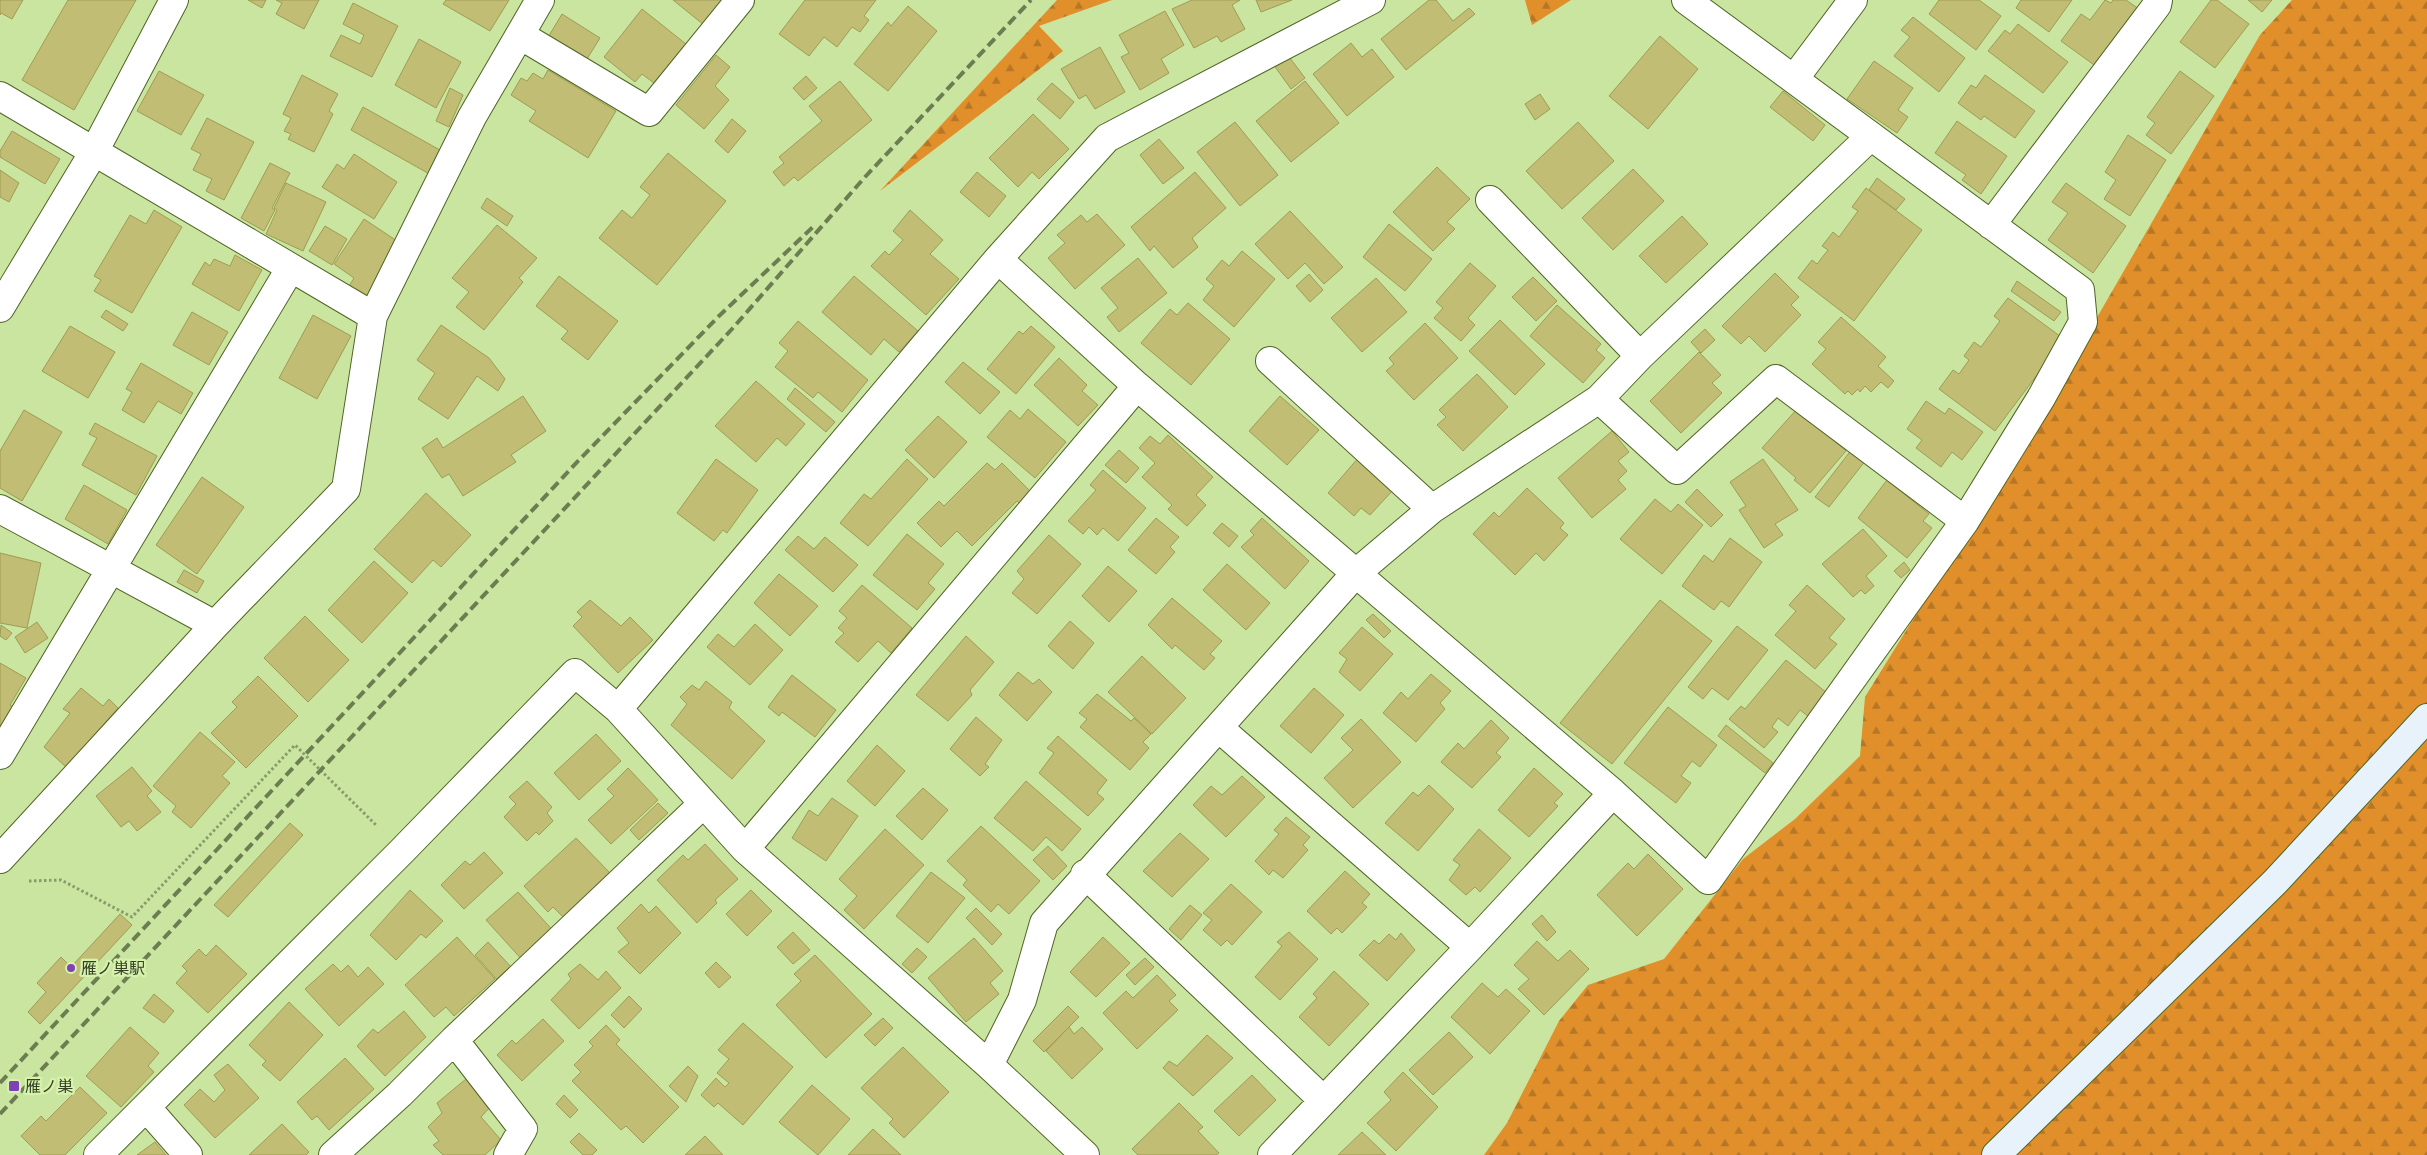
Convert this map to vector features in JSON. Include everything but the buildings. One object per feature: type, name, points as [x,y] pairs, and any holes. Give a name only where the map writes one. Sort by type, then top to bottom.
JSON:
[{"type":"street","points":[[0,308],[95,150],[174,0]]},
{"type":"street","points":[[0,859],[215,625],[346,489],[373,316],[472,116],[540,0]]},
{"type":"street","points":[[520,35],[649,112],[740,0]]},
{"type":"street","points":[[618,709],[998,259],[1107,138],[1370,0]]},
{"type":"street","points":[[998,259],[1137,386],[1354,574],[1613,793],[1708,880],[1965,520],[2041,398],[2083,322],[2080,290],[1686,0]]},
{"type":"street","points":[[1794,79],[1853,0]]},
{"type":"street","points":[[1992,225],[2158,5],[2158,0]]},
{"type":"street","points":[[0,96],[95,150],[290,269],[373,316]]},
{"type":"street","points":[[989,1065],[1022,1000],[1044,922],[1085,874],[1219,728],[1354,574],[1432,509],[1599,399],[1640,356],[1871,136]]},
{"type":"street","points":[[1490,200],[1640,356]]},
{"type":"street","points":[[0,755],[290,269]]},
{"type":"street","points":[[1270,361],[1432,509]]},
{"type":"street","points":[[1599,399],[1677,470],[1776,379],[1965,520]]},
{"type":"street","points":[[745,849],[1137,386]]},
{"type":"street","points":[[0,509],[215,625]]},
{"type":"street","points":[[98,1155],[402,851],[575,673],[618,709],[745,849],[989,1065],[1086,1155]]},
{"type":"street","points":[[1996,1155],[2275,882],[2427,718]]},
{"type":"street","points":[[1219,728],[1470,948]]},
{"type":"street","points":[[1272,1155],[1470,948],[1613,793]]},
{"type":"street","points":[[333,1155],[400,1094],[454,1040],[703,804]]},
{"type":"street","points":[[1085,874],[1323,1100]]},
{"type":"street","points":[[454,1040],[523,1129],[508,1155]]},
{"type":"street","points":[[146,1107],[188,1155]]},
{"type":"path","points":[[26,881],[61,880],[132,917],[295,745],[402,851]]},
{"type":"green space","points":[[1057,0],[1112,0],[1039,26],[1063,51],[880,191]]},
{"type":"green space","points":[[1525,0],[1571,0],[1532,25]]},
{"type":"green space","points":[[2292,0],[2427,0],[2427,1155],[1484,1155],[1507,1123],[1559,1021],[1588,985],[1664,959],[1743,859],[1795,819],[1860,756],[1865,697],[2058,385],[2260,35]]},
{"type":"railway","points":[[0,1114],[732,329],[865,177],[1031,0]]},
{"type":"railway","points":[[0,1083],[579,460],[719,316],[815,225]]},
{"type":"place","name":"雁ノ巣駅","points":[[71,968]]},
{"type":"place","name":"雁ノ巣","points":[[14,1086]]}]
